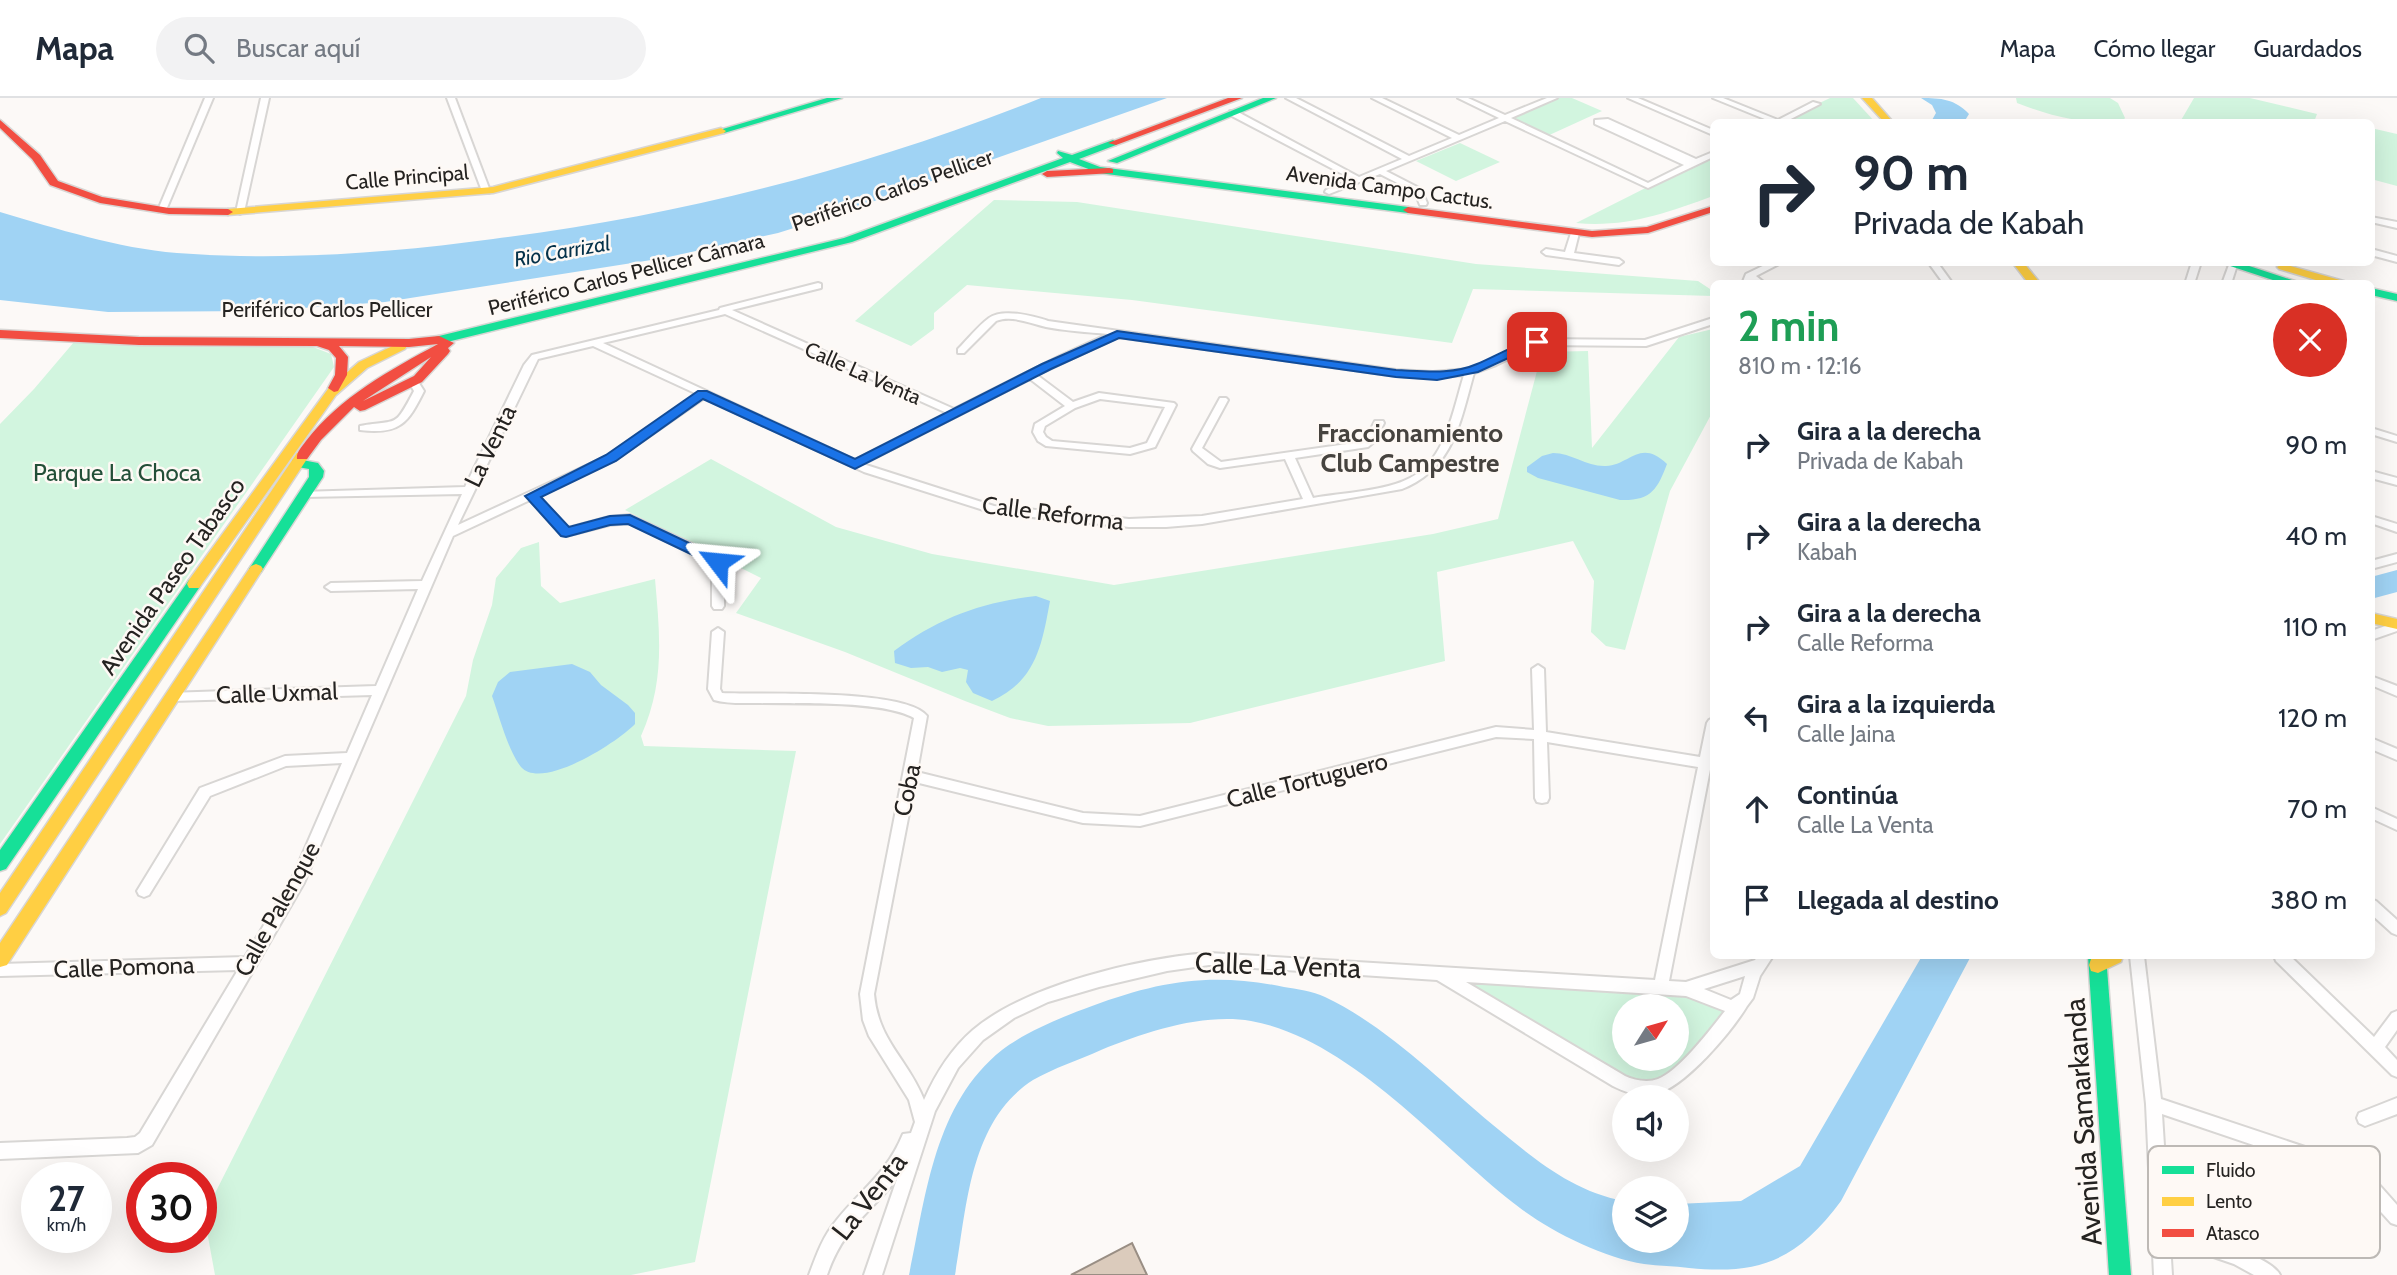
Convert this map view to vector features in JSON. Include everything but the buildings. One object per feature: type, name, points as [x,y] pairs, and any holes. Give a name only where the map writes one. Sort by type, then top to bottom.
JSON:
[{"type":"main road","name":"Calle Principal","points":[[0,123],[37,157],[54,183],[100,200],[162,210],[240,212],[486,191],[615,160],[837,98]]},
{"type":"main road","name":"Periférico Carlos Pellicer","points":[[0,321],[77,327],[433,341],[476,322],[815,242],[1074,153],[1206,98]]},
{"type":"main road","points":[[1111,166],[1233,109],[1271,98]]},
{"type":"main road","points":[[1853,98],[1872,119]]},
{"type":"main road","points":[[1867,98],[1886,119]]},
{"type":"main road","name":"Periférico Carlos Pellicer Cámara","points":[[0,334],[125,340],[433,341],[836,243],[1012,179],[1074,153],[1174,120],[1233,109]]},
{"type":"main road","name":"Avenida Campo Cactus.","points":[[1074,153],[1090,167],[1111,166],[1575,233],[1600,235],[1648,230],[1710,210]]},
{"type":"main road","points":[[1012,179],[1111,166],[1609,225],[1653,218],[1710,198]]},
{"type":"main road","points":[[2006,266],[2019,280]]},
{"type":"main road","points":[[2020,266],[2033,280]]},
{"type":"main road","points":[[2235,266],[2285,280]]},
{"type":"main road","points":[[2281,266],[2329,280]]},
{"type":"main road","points":[[2375,292],[2397,298]]},
{"type":"main road","points":[[2375,304],[2397,310]]},
{"type":"main road","points":[[318,433],[346,414],[414,382],[442,356],[433,341]]},
{"type":"main road","name":"Avenida Paseo Tabasco","points":[[0,864],[248,506],[332,392],[363,365],[433,341]]},
{"type":"main road","name":"Avenida Paseo Tabasco","points":[[0,908],[318,433],[344,407],[394,375],[433,341]]},
{"type":"main road","points":[[319,342],[333,347],[342,357],[341,375],[332,392]]},
{"type":"main road","points":[[363,365],[388,358],[399,359],[402,366],[394,375]]},
{"type":"main road","points":[[0,960],[304,494],[317,471],[311,464],[297,463]]},
{"type":"main road","points":[[2375,619],[2396,627]]},
{"type":"main road","name":"Avenida Samarkanda","points":[[2097,960],[2120,1275]]},
{"type":"street","points":[[162,210],[209,98]]},
{"type":"street","points":[[240,212],[265,98]]},
{"type":"street","points":[[451,98],[486,191]]},
{"type":"street","points":[[1290,98],[1409,159]]},
{"type":"street","points":[[1376,98],[1459,138]]},
{"type":"street","points":[[1462,98],[1648,186],[1710,156]]},
{"type":"street","points":[[1329,192],[1551,98]]},
{"type":"street","points":[[1632,98],[1710,132]]},
{"type":"street","points":[[1717,98],[1770,119]]},
{"type":"street","points":[[1784,119],[1816,104],[1800,98]]},
{"type":"street","points":[[1233,109],[1359,180]]},
{"type":"street","points":[[1605,121],[1693,164],[1598,122],[1605,121]]},
{"type":"street","points":[[1381,171],[1418,191],[1423,203]]},
{"type":"street","points":[[2375,220],[2397,225]]},
{"type":"street","points":[[1569,255],[1575,233]]},
{"type":"street","points":[[1546,252],[1619,262]]},
{"type":"street","points":[[2375,253],[2397,259]]},
{"type":"street","points":[[1748,280],[1772,266]]},
{"type":"street","points":[[1935,266],[1947,280]]},
{"type":"street","name":"Calle La Venta","points":[[534,359],[818,286]]},
{"type":"street","name":"Calle La Venta","points":[[715,312],[729,312],[954,413]]},
{"type":"street","points":[[961,351],[993,318],[1000,316],[1030,318],[1047,324],[1396,373],[1437,376],[1470,371],[1494,362],[1522,346],[1537,342],[1646,343],[1710,322]]},
{"type":"street","points":[[855,464],[1031,374],[1112,336],[1124,334]]},
{"type":"street","name":"Calle Reforma","points":[[593,342],[855,464],[993,509],[1129,523],[1202,520],[1398,487],[1426,474],[1443,452],[1470,371]]},
{"type":"street","name":"La Venta","points":[[448,534],[534,359]]},
{"type":"street","points":[[1031,374],[1072,406]]},
{"type":"street","points":[[364,428],[397,426],[403,423],[419,391],[414,382]]},
{"type":"street","points":[[448,534],[611,458],[702,394]]},
{"type":"street","points":[[1099,396],[1171,405],[1151,445],[1130,451],[1050,444],[1044,441],[1038,432],[1040,424],[1072,406],[1099,396]]},
{"type":"street","points":[[1223,400],[1198,446],[1199,452],[1220,465],[1364,445],[1371,439],[1379,423]]},
{"type":"street","points":[[2375,433],[2397,439]]},
{"type":"street","points":[[1289,456],[1310,502]]},
{"type":"street","points":[[2375,475],[2397,482]]},
{"type":"street","points":[[304,494],[468,490]]},
{"type":"street","points":[[532,496],[566,532],[630,519],[714,559],[718,562],[719,606]]},
{"type":"street","points":[[2375,520],[2397,528]]},
{"type":"street","name":"Calle Palenque","points":[[0,1151],[127,1146],[142,1143],[299,879],[448,534]]},
{"type":"street","points":[[2375,564],[2397,558]]},
{"type":"street","points":[[331,587],[426,585]]},
{"type":"street","points":[[2375,635],[2396,627]]},
{"type":"street","name":"Coba","points":[[718,632],[714,689],[719,698],[863,702],[917,711],[921,720],[890,869],[867,994],[867,1009],[876,1036],[918,1100],[923,1121]]},
{"type":"street","points":[[1538,669],[1542,798]]},
{"type":"street","points":[[2375,682],[2397,691]]},
{"type":"street","name":"Calle Uxmal","points":[[172,696],[381,690]]},
{"type":"street","name":"Calle Tortuguero","points":[[910,776],[1083,818],[1140,821],[1486,734],[1504,732],[1704,763]]},
{"type":"street","points":[[1661,987],[1710,736]]},
{"type":"street","points":[[2375,745],[2397,755]]},
{"type":"street","points":[[144,891],[205,792],[285,761],[352,758]]},
{"type":"street","points":[[2375,814],[2397,825]]},
{"type":"street","points":[[2375,909],[2397,929]]},
{"type":"street","name":"Calle La Venta","points":[[873,1275],[923,1121],[949,1068],[979,1034],[1019,1008],[1065,989],[1177,961],[1209,959],[1686,989],[1732,1007],[1742,1002]]},
{"type":"street","points":[[2137,959],[2156,1146]]},
{"type":"street","points":[[2284,959],[2397,1070]]},
{"type":"street","name":"Calle La Venta","points":[[1438,973],[1633,1087],[1664,1084],[1694,1056],[1742,1002],[1749,990],[1753,973],[1762,960]]},
{"type":"street","name":"Calle La Venta","points":[[1686,989],[1762,960]]},
{"type":"street","name":"Calle Pomona","points":[[0,970],[248,963]]},
{"type":"street","points":[[2375,1048],[2397,1018]]},
{"type":"street","points":[[2154,1104],[2279,1146]]},
{"type":"street","points":[[2365,1118],[2397,1106]]},
{"type":"street","name":"La Venta","points":[[818,1275],[823,1260],[842,1226],[889,1178],[907,1150],[913,1128],[923,1121]]},
{"type":"street","points":[[2380,1198],[2397,1217]]},
{"type":"street","points":[[2240,1258],[2271,1275]]},
{"type":"green space","points":[[1553,98],[1572,98],[1602,111],[1545,137],[1506,118]]},
{"type":"green space","points":[[1830,98],[1853,98],[1872,119],[1786,119]]},
{"type":"green space","points":[[2016,98],[2110,98],[2118,103],[2125,118],[2074,119],[2017,103]]},
{"type":"green space","points":[[2194,98],[2250,98],[2317,114],[2315,119],[2182,119]]},
{"type":"green space","points":[[2375,129],[2397,134],[2397,186],[2375,180]]},
{"type":"green space","points":[[1460,143],[1500,162],[1456,181],[1416,161]]},
{"type":"green space","points":[[1710,156],[1710,197],[1629,221],[1576,223]]},
{"type":"green space","points":[[994,200],[1077,202],[1476,264],[1698,281],[1710,289],[1710,296],[1473,289],[1452,343],[1132,300],[967,285],[934,313],[934,329],[911,346],[855,321]]},
{"type":"green space","points":[[1710,330],[1710,417],[1670,491],[1625,650],[1606,646],[1591,632],[1594,581],[1573,541],[1437,572],[1445,661],[1190,723],[1048,726],[1010,718],[845,652],[736,613],[761,578],[625,510],[711,459],[836,527],[932,554],[1114,585],[1433,534],[1498,519],[1542,352],[1588,351],[1592,448],[1679,337]]},
{"type":"green space","name":"Parque La Choca","points":[[74,342],[313,347],[331,354],[334,367],[0,844],[0,424]]},
{"type":"green space","points":[[539,542],[541,586],[560,603],[655,579],[659,659],[654,697],[641,736],[644,746],[796,751],[695,1262],[631,1275],[215,1275],[211,1253],[217,1253],[217,1189],[466,696],[473,660],[492,605],[496,578],[521,548]]},
{"type":"green space","points":[[1438,973],[1686,989],[1721,1005],[1729,1016],[1689,1060],[1689,994],[1612,994],[1612,1071],[1679,1071],[1640,1085],[1630,1085]]},
{"type":"water","name":"Rio Carrizal","points":[[1041,98],[1167,98],[829,217],[778,233],[664,258],[385,302],[263,311],[108,312],[0,300],[0,212],[110,242],[177,253],[296,256],[454,244],[634,217],[772,186],[907,147]]},
{"type":"water","points":[[1921,98],[1947,100],[1969,114],[1966,119],[1933,119],[1936,113],[1932,105]]},
{"type":"water","points":[[1553,453],[1606,466],[1635,455],[1649,453],[1667,464],[1660,481],[1646,496],[1620,500],[1538,478],[1527,472],[1527,467],[1542,456]]},
{"type":"water","points":[[2397,570],[2397,592],[2375,598],[2375,576]]},
{"type":"water","points":[[1036,596],[1050,601],[1040,647],[1028,672],[1007,693],[992,701],[973,693],[966,682],[968,670],[960,668],[942,672],[928,667],[911,668],[895,663],[894,651],[927,629],[979,607]]},
{"type":"water","points":[[572,664],[590,672],[601,685],[628,705],[635,713],[635,724],[613,742],[580,761],[562,769],[531,773],[521,767],[512,752],[492,696],[498,682],[510,672]]},
{"type":"water","points":[[1920,959],[1969,959],[1841,1201],[1825,1221],[1793,1250],[1757,1265],[1714,1270],[1644,1264],[1612,1256],[1579,1243],[1520,1208],[1393,1099],[1324,1049],[1288,1032],[1251,1021],[1232,1019],[1194,1022],[1155,1031],[1101,1050],[1033,1080],[1012,1097],[995,1118],[983,1142],[968,1195],[955,1275],[909,1275],[936,1153],[961,1097],[979,1072],[1002,1050],[1057,1020],[1140,990],[1186,982],[1258,982],[1320,995],[1348,1009],[1392,1039],[1538,1161],[1587,1190],[1612,1198],[1612,1253],[1689,1253],[1689,1203],[1741,1201],[1800,1166]]},
{"type":"traffic: fast","points":[[721,131],[837,98]]},
{"type":"traffic: fast","points":[[1113,161],[1271,98]]},
{"type":"traffic: fast","points":[[439,340],[848,240],[1113,143]]},
{"type":"traffic: fast","points":[[1062,153],[1082,165],[1099,170],[1408,210]]},
{"type":"traffic: fast","points":[[2237,266],[2285,280]]},
{"type":"traffic: fast","points":[[2375,292],[2397,298]]},
{"type":"traffic: fast","points":[[256,569],[316,477],[317,471],[313,466],[297,463]]},
{"type":"traffic: fast","points":[[0,864],[194,584]]},
{"type":"traffic: fast","points":[[2097,959],[2120,1275]]},
{"type":"traffic: slow","points":[[1867,98],[1886,119]]},
{"type":"traffic: slow","points":[[228,212],[493,190],[721,131]]},
{"type":"traffic: slow","points":[[2020,266],[2033,280]]},
{"type":"traffic: slow","points":[[2283,267],[2329,280]]},
{"type":"traffic: slow","points":[[194,584],[332,392],[363,365],[401,346]]},
{"type":"traffic: slow","points":[[0,908],[302,456]]},
{"type":"traffic: slow","points":[[0,959],[256,569]]},
{"type":"traffic: slow","points":[[2375,619],[2397,624]]},
{"type":"traffic: slow","points":[[2098,965],[2109,959]]},
{"type":"traffic: jam","points":[[1113,143],[1237,98]]},
{"type":"traffic: jam","points":[[0,123],[36,157],[54,183],[100,200],[169,211],[228,212]]},
{"type":"traffic: jam","points":[[1047,174],[1109,171]]},
{"type":"traffic: jam","points":[[1408,210],[1592,234],[1648,230],[1710,210]]},
{"type":"traffic: jam","points":[[0,334],[139,341],[409,343],[439,340]]},
{"type":"traffic: jam","points":[[320,343],[333,347],[342,357],[341,375],[334,388]]},
{"type":"traffic: jam","points":[[302,456],[332,420],[368,391],[448,343]]},
{"type":"traffic: jam","points":[[360,407],[418,379],[444,351]]},
{"type":"district","name":"Fraccionamiento Club Campestre","points":[[1410,448]]},
{"type":"route","points":[[718,562],[630,519],[610,521],[572,533],[566,532],[532,496],[611,458],[702,394],[855,464],[1047,366],[1117,334],[1236,352],[1437,376],[1478,369],[1522,346],[1537,342]]}]
